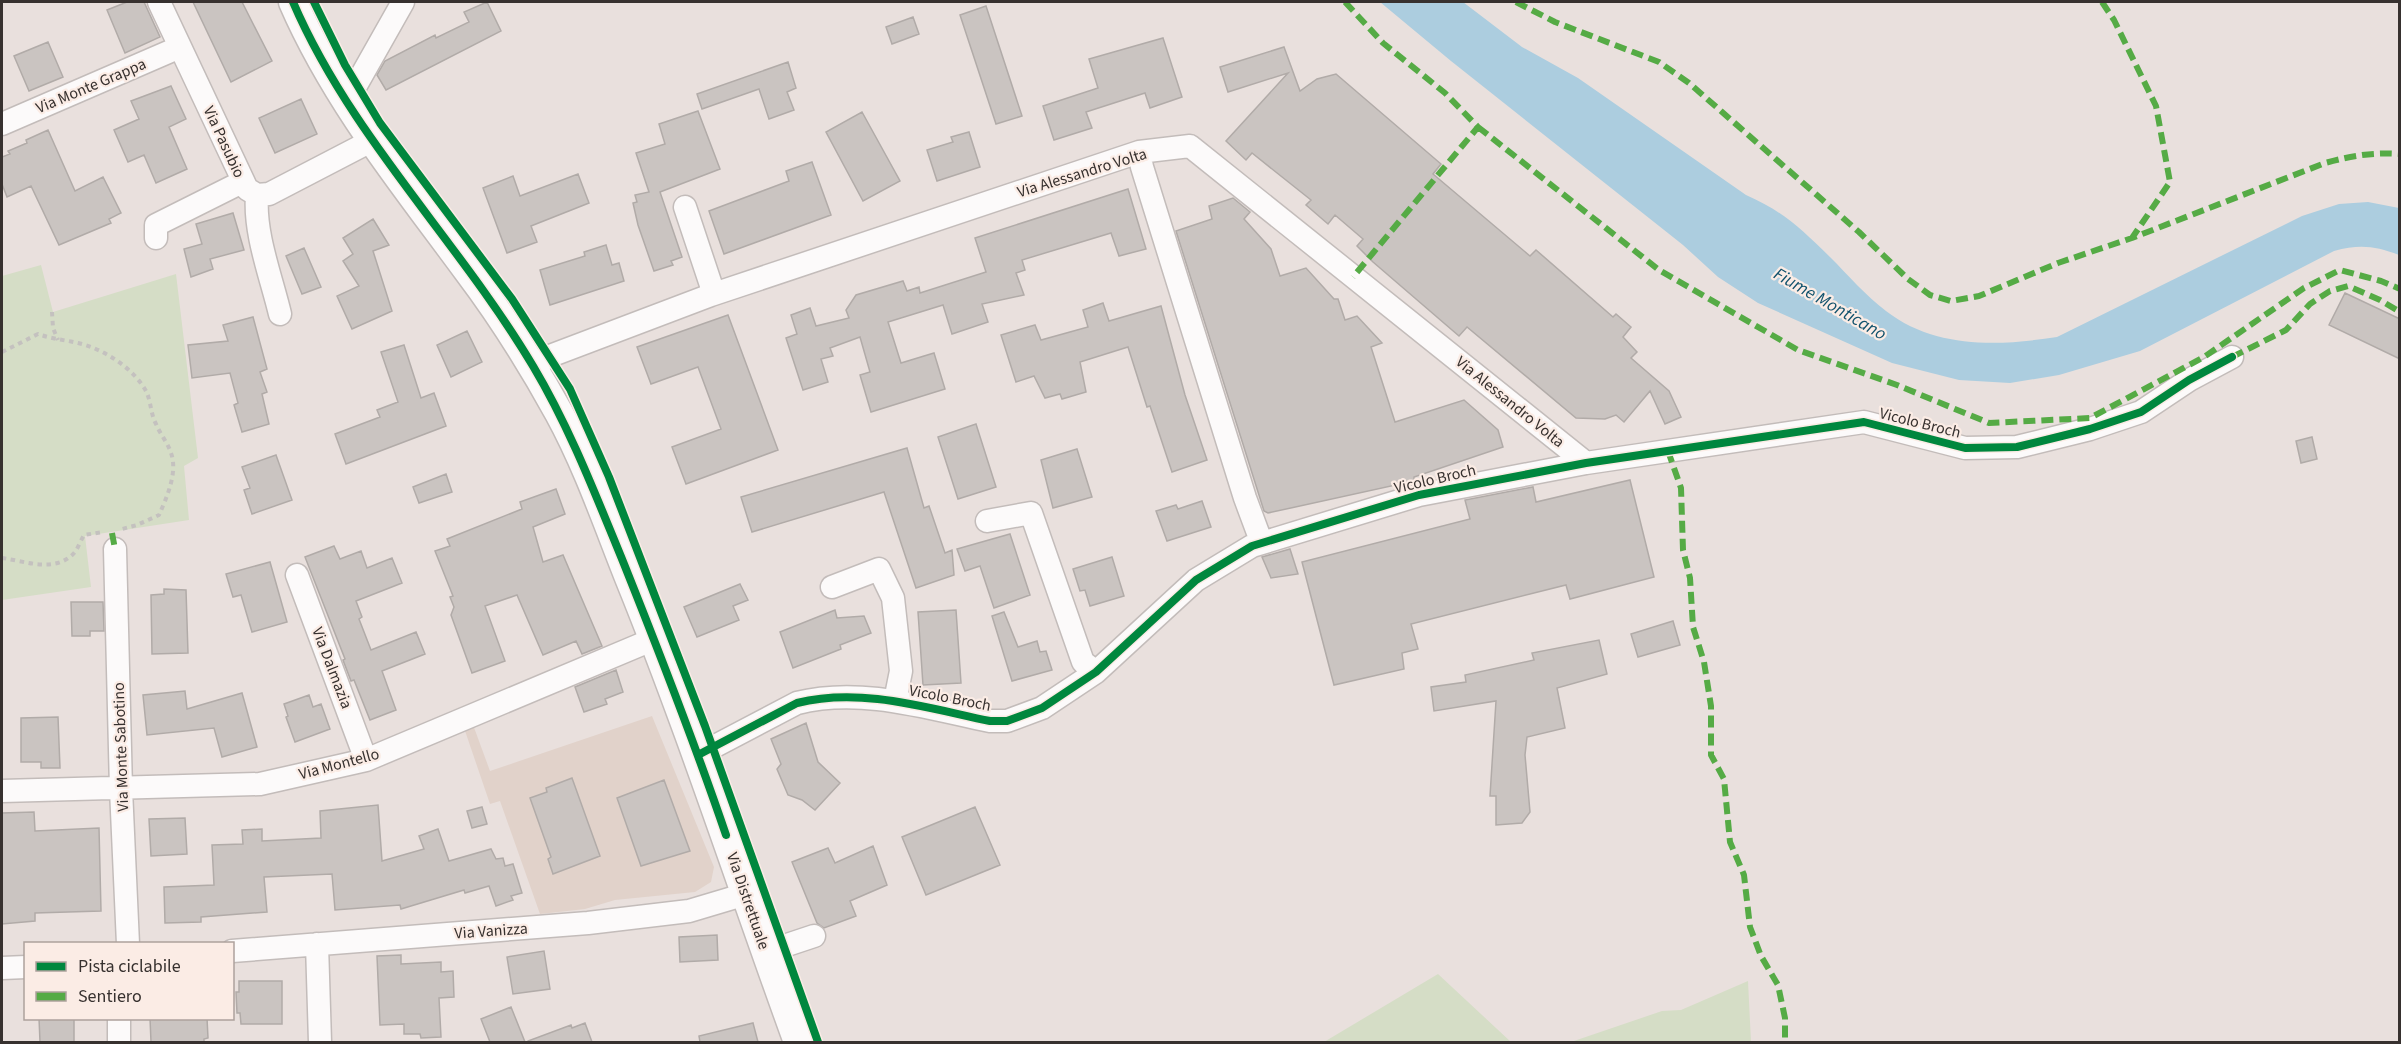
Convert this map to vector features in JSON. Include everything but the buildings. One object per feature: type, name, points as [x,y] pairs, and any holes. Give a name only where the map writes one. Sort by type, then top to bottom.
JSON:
[{"type":"main road","name":"Via Distrettuale","points":[[293,2],[346,103],[371,141],[470,273],[533,365],[562,418],[654,639],[698,755],[798,1042]]},
{"type":"street","name":"Via Pasubio","points":[[159,2],[250,189],[269,194],[371,141]]},
{"type":"street","points":[[346,103],[403,2]]},
{"type":"street","name":"Via Monte Grappa","points":[[2,124],[180,47]]},
{"type":"street","name":"Via Alessandro Volta","points":[[533,365],[550,356],[711,295],[1139,152],[1190,146],[1586,463]]},
{"type":"street","points":[[1139,152],[1245,498],[1262,541]]},
{"type":"street","points":[[156,238],[156,225],[250,189],[280,314]]},
{"type":"street","points":[[685,207],[711,285],[711,295]]},
{"type":"street","name":"Vicolo Broch","points":[[698,755],[796,703],[831,697],[895,701],[990,721],[1006,721],[1042,708],[1096,672],[1196,580],[1262,541],[1419,495],[1586,463],[1864,422],[1965,448],[2018,447],[2090,429],[2141,412],[2189,380],[2232,357]]},
{"type":"street","points":[[987,520],[1031,513],[1083,662],[1096,672]]},
{"type":"street","name":"Via Monte Sabotino","points":[[113,538],[128,942]]},
{"type":"street","points":[[832,587],[879,569],[893,598],[902,671],[895,701]]},
{"type":"street","name":"Via Dalmazia","points":[[297,575],[366,760]]},
{"type":"street","name":"Via Montello","points":[[2,791],[260,784],[366,760],[654,639]]},
{"type":"street","name":"Via Vanizza","points":[[234,951],[588,923],[688,911],[746,894]]},
{"type":"street","points":[[766,952],[814,936]]},
{"type":"street","points":[[317,944],[320,1042]]},
{"type":"street","points":[[2,969],[24,967]]},
{"type":"street","points":[[119,1020],[119,1042]]},
{"type":"path","points":[[52,312],[53,328],[58,341]]},
{"type":"path","points":[[2,352],[38,334],[58,341],[80,343],[103,354],[133,372],[147,394],[155,423],[172,454],[169,491],[159,515],[113,538],[84,535],[74,553],[58,563],[40,565],[2,558]]},
{"type":"shaded area","points":[[652,716],[714,867],[711,882],[695,892],[615,900],[585,909],[540,914],[500,801],[490,804],[463,725],[472,722],[490,771]]},
{"type":"green space","points":[[41,265],[53,312],[176,274],[198,458],[184,466],[189,520],[85,536],[91,587],[2,600],[2,276]]},
{"type":"green space","points":[[1438,974],[1511,1042],[1324,1042]]},
{"type":"green space","points":[[1748,981],[1751,1042],[1571,1042],[1662,1011],[1681,1010]]},
{"type":"water","name":"Fiume Monticano","points":[[1380,2],[1463,2],[1522,47],[1578,78],[1746,195],[1781,214],[1810,238],[1886,311],[1925,332],[1946,338],[1990,343],[2057,337],[2302,216],[2339,204],[2368,202],[2399,208],[2399,255],[2367,247],[2352,247],[2334,251],[2140,351],[2059,375],[2010,383],[1959,380],[1892,363],[1758,303],[1718,277],[1683,245]]},
{"type":"marked path","points":[[1345,2],[1383,43],[1445,93],[1478,127],[1353,277]]},
{"type":"marked path","points":[[1516,2],[1555,22],[1659,62],[1689,83],[1859,232],[1908,279],[1930,295],[1951,301],[1979,296],[2058,263],[2132,238],[2325,163],[2362,155],[2400,154]]},
{"type":"marked path","points":[[2102,2],[2114,20],[2156,106],[2170,182],[2132,238]]},
{"type":"marked path","points":[[1478,127],[1659,270],[1798,350],[1897,385],[1989,423],[2090,418],[2204,357],[2304,288],[2340,270],[2381,281],[2400,289]]},
{"type":"marked path","points":[[2232,357],[2286,330],[2310,304],[2330,291],[2348,286],[2400,312]]},
{"type":"marked path","points":[[1668,451],[1681,488],[1683,550],[1690,578],[1693,627],[1704,662],[1711,706],[1711,755],[1724,779],[1730,842],[1744,875],[1750,927],[1761,956],[1778,985],[1785,1018],[1785,1042]]},
{"type":"marked path","points":[[112,533],[115,549]]},
{"type":"cycle path","points":[[293,2],[344,98],[504,320],[559,414],[593,488],[637,598],[690,733],[726,835]]},
{"type":"cycle path","points":[[314,2],[345,65],[380,123],[512,299],[570,389],[609,477],[705,726],[818,1042]]},
{"type":"cycle path","points":[[698,755],[797,703],[821,699],[870,698],[918,705],[990,721],[1007,721],[1042,708],[1096,672],[1196,580],[1252,546],[1419,495],[1586,463],[1864,422],[1965,448],[2017,447],[2090,429],[2141,412],[2189,380],[2232,357]]}]
